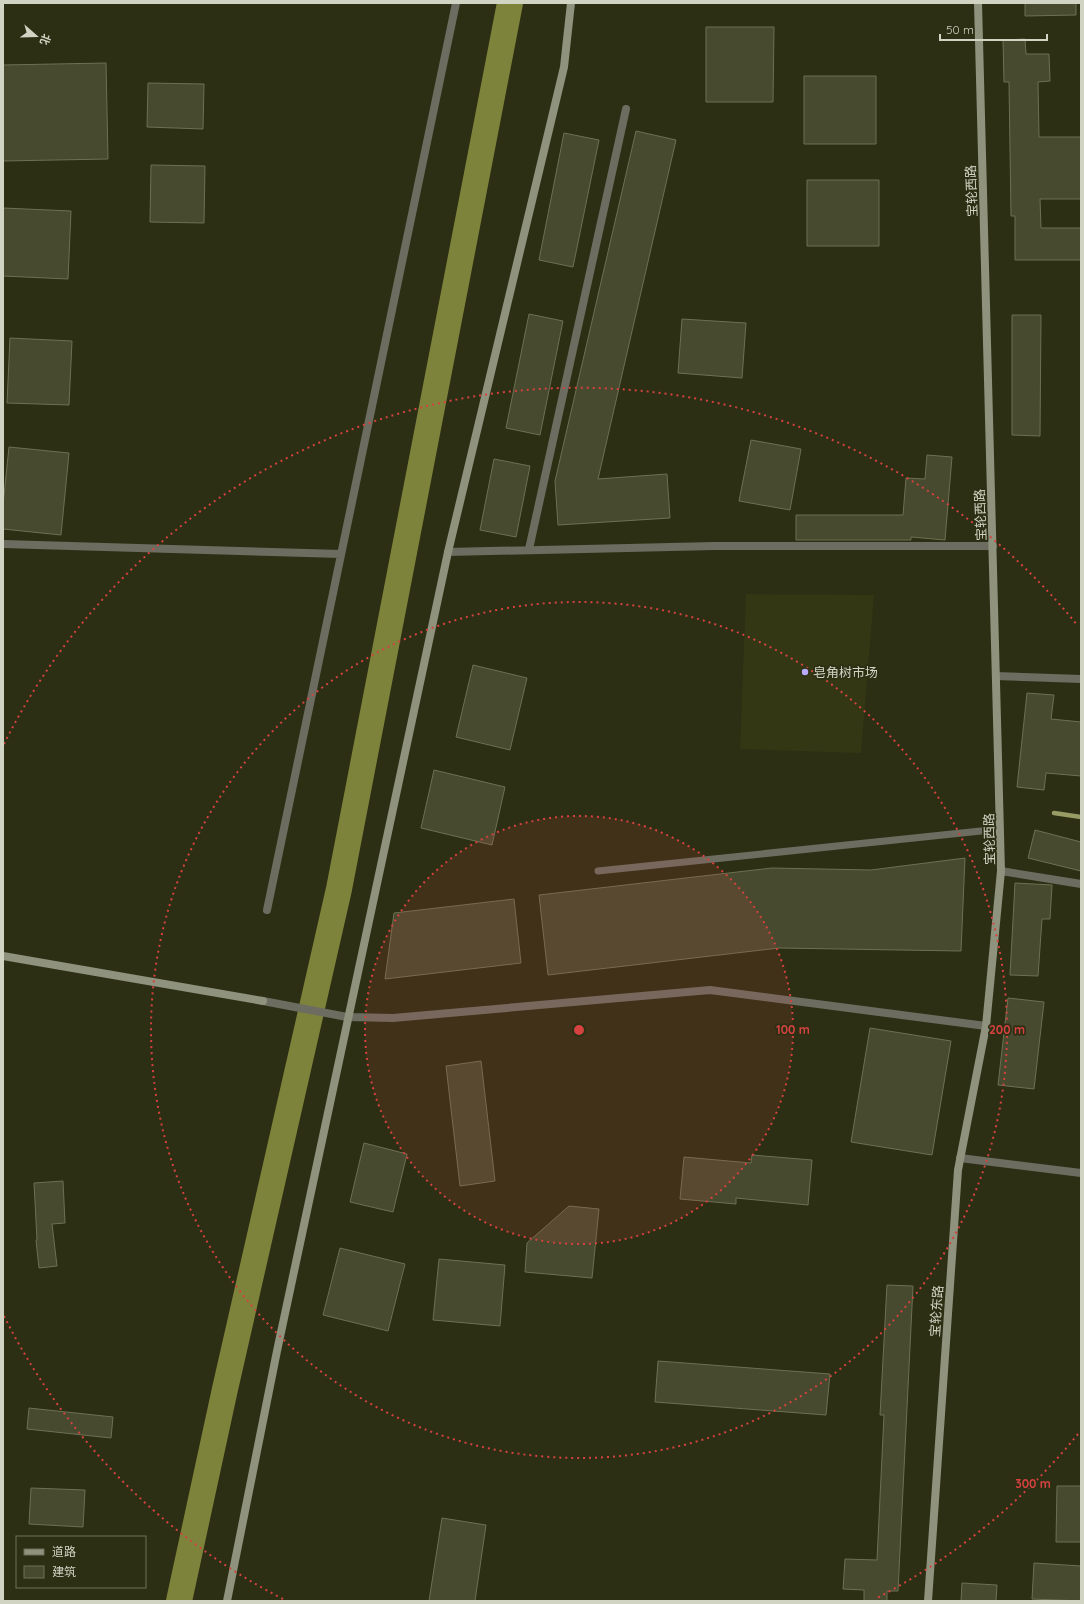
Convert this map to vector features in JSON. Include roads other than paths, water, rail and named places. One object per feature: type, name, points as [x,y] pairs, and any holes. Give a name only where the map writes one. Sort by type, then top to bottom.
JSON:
[{"type":"street","points":[[266,910],[456,3]]},
{"type":"street","points":[[227,1601],[277,1351],[347,1017],[448,552],[564,67],[571,3]]},
{"type":"street","name":"宝轮西路","points":[[978,3],[1001,871],[986,1026]]},
{"type":"street","points":[[529,549],[626,109]]},
{"type":"street","points":[[3,544],[341,554]]},
{"type":"street","points":[[448,552],[714,546],[993,546]]},
{"type":"street","points":[[996,676],[1081,680]]},
{"type":"street","points":[[1001,871],[1081,884]]},
{"type":"street","points":[[3,956],[347,1017],[393,1018],[710,990],[986,1026]]},
{"type":"street","name":"宝轮东路","points":[[928,1601],[958,1170],[986,1026]]},
{"type":"street","points":[[960,1158],[1081,1173]]},
{"type":"lane","points":[[598,871],[1000,829]]},
{"type":"waterway","points":[[179,1601],[225,1389],[339,889],[510,3]]},
{"type":"waterway","points":[[1054,813],[1081,817]]},
{"type":"place","name":"皂角树市场","points":[[805,672]]}]
